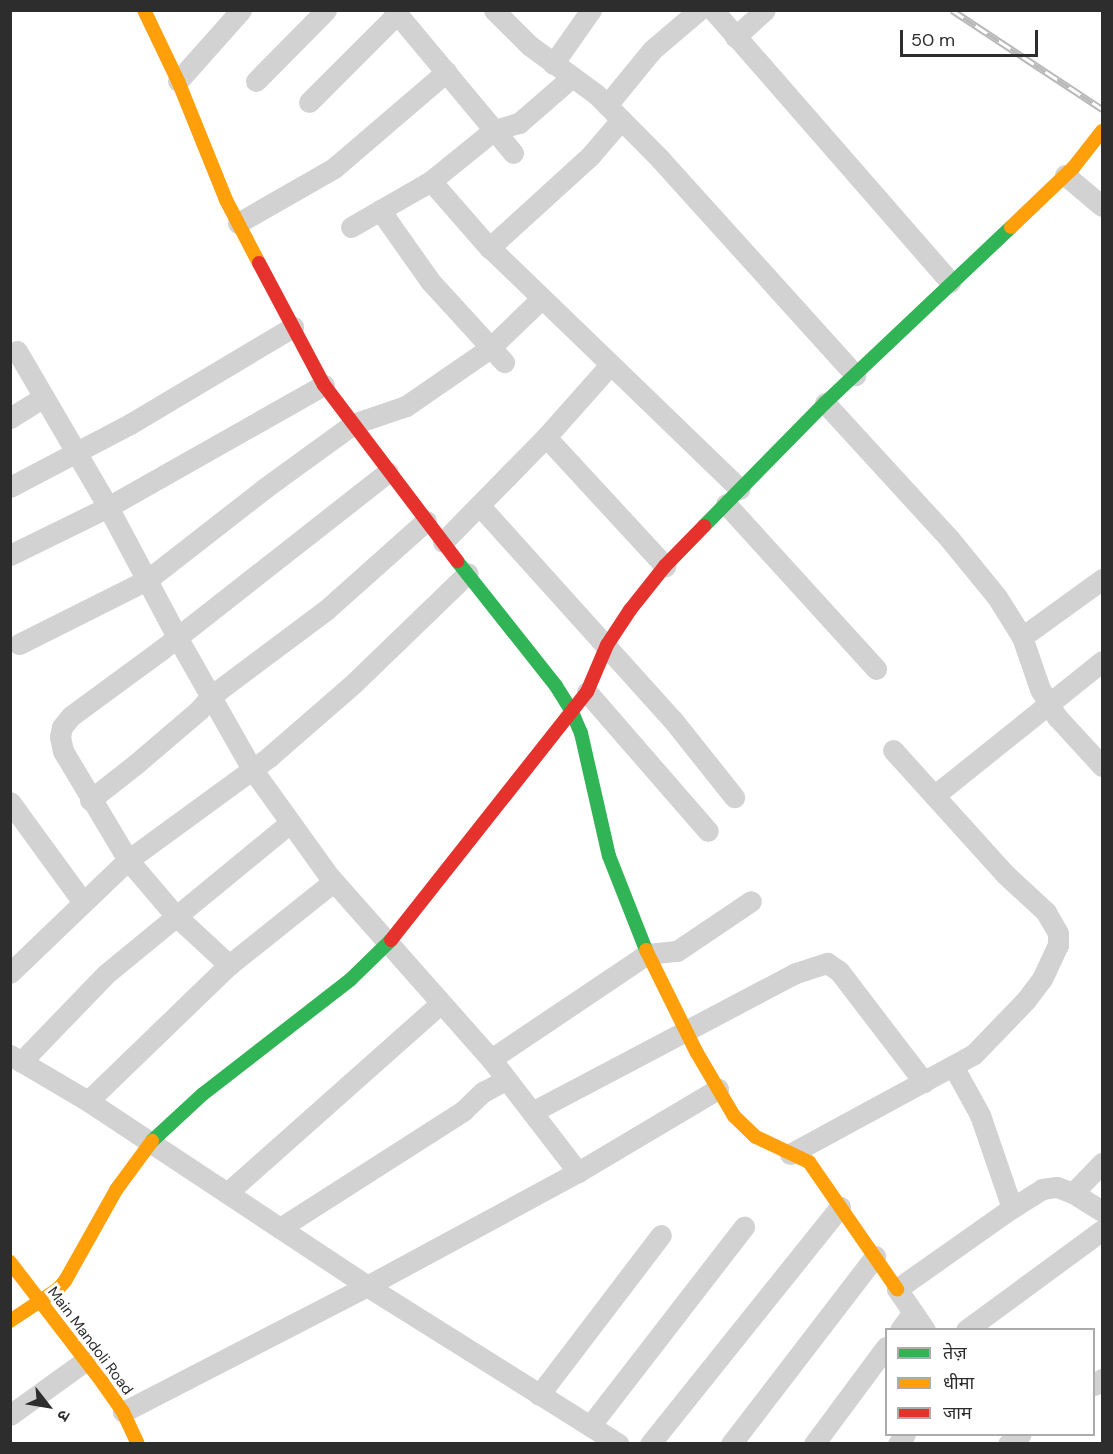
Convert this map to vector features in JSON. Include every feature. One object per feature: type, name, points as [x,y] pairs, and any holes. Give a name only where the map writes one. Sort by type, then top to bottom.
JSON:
[{"type":"street","points":[[144,10],[178,81],[238,223],[324,385],[426,522],[556,686],[572,712],[581,733],[609,856],[647,954],[686,1032],[734,1116],[756,1137],[809,1162],[925,1328]]},
{"type":"street","points":[[178,81],[241,10]]},
{"type":"street","points":[[256,81],[326,10]]},
{"type":"street","points":[[494,10],[529,45],[572,76],[614,112],[855,375]]},
{"type":"street","points":[[553,64],[591,10]]},
{"type":"street","points":[[489,248],[590,156],[652,50],[699,10]]},
{"type":"street","points":[[713,10],[950,282]]},
{"type":"street","points":[[735,37],[765,10]]},
{"type":"street","points":[[309,102],[395,12],[513,153]]},
{"type":"street","points":[[238,223],[334,168],[446,72]]},
{"type":"street","points":[[351,227],[431,181],[494,130],[519,123],[572,76]]},
{"type":"street","points":[[10,1321],[65,1281],[116,1190],[150,1143],[203,1094],[343,986],[387,945],[587,692],[607,645],[630,610],[665,566],[825,403],[1065,175],[1102,130]]},
{"type":"street","points":[[1065,175],[1102,206]]},
{"type":"street","points":[[431,181],[489,248],[610,365],[733,497],[876,669]]},
{"type":"street","points":[[380,210],[430,281],[497,355]]},
{"type":"street","points":[[19,644],[147,580],[265,488],[353,424],[406,406],[497,355],[542,298]]},
{"type":"street","points":[[10,487],[130,424],[293,327]]},
{"type":"street","points":[[17,351],[108,507],[177,637],[252,769],[333,882],[491,1059],[578,1172]]},
{"type":"street","points":[[443,542],[546,437],[610,365]]},
{"type":"street","points":[[10,555],[108,507],[324,385]]},
{"type":"street","points":[[10,418],[43,397]]},
{"type":"street","points":[[825,403],[948,537],[998,597],[1022,637],[1040,688],[1057,717],[1102,766]]},
{"type":"street","points":[[546,437],[665,566]]},
{"type":"street","points":[[229,965],[175,915],[128,860],[90,800],[63,751],[60,737],[62,727],[72,716],[388,472]]},
{"type":"street","points":[[479,505],[672,719],[734,797]]},
{"type":"street","points":[[90,800],[199,710],[211,696],[326,610],[426,522]]},
{"type":"street","points":[[10,973],[128,860],[252,769],[354,683],[468,573]]},
{"type":"street","points":[[1022,637],[1102,579]]},
{"type":"street","points":[[935,795],[1102,661]]},
{"type":"street","points":[[587,692],[708,831]]},
{"type":"street","points":[[790,1154],[974,1054],[1026,1000],[1052,961],[1058,945],[1058,933],[1046,912],[1005,874],[893,750]]},
{"type":"street","points":[[10,802],[83,902]]},
{"type":"street","points":[[290,823],[175,915],[78,1000],[16,1059],[88,1101],[367,1286],[539,1395],[620,1443]]},
{"type":"street","points":[[88,1101],[229,965],[333,882]]},
{"type":"street","points":[[491,1059],[647,954],[678,951],[751,901]]},
{"type":"street","points":[[532,1112],[796,973],[827,963],[839,970],[924,1082]]},
{"type":"street","points":[[227,1193],[440,1004]]},
{"type":"street","points":[[953,1066],[980,1115],[1012,1208]]},
{"type":"street","points":[[279,1228],[463,1110],[483,1092],[507,1079]]},
{"type":"street","points":[[123,1413],[367,1286],[578,1172],[718,1089]]},
{"type":"street","points":[[1074,1193],[1102,1163]]},
{"type":"street","points":[[897,1289],[1012,1208],[1042,1190],[1057,1187],[1074,1193],[1102,1211]]},
{"type":"street","points":[[650,1443],[840,1207]]},
{"type":"street","points":[[590,1426],[744,1227]]},
{"type":"street","points":[[967,1328],[1102,1230]]},
{"type":"street","points":[[539,1395],[661,1235]]},
{"type":"street","points":[[731,1443],[875,1256]]},
{"type":"street","name":"Main Mandoli Road","points":[[10,1262],[123,1413],[138,1443]]},
{"type":"street","points":[[901,1328],[913,1312]]},
{"type":"street","points":[[814,1443],[885,1348]]},
{"type":"street","points":[[10,1415],[85,1361]]},
{"type":"railway","points":[[952,10],[1102,109]]},
{"type":"traffic: fast","points":[[704,526],[825,403],[1011,227]]},
{"type":"traffic: fast","points":[[457,561],[556,686],[572,712],[581,733],[609,856],[646,950]]},
{"type":"traffic: fast","points":[[152,1141],[203,1094],[351,979],[391,940]]},
{"type":"traffic: slow","points":[[144,10],[178,81],[226,200],[259,263]]},
{"type":"traffic: slow","points":[[1011,227],[1073,168],[1102,131]]},
{"type":"traffic: slow","points":[[646,950],[697,1053],[734,1116],[756,1137],[809,1162],[897,1289]]},
{"type":"traffic: slow","points":[[10,1321],[58,1289],[65,1281],[116,1190],[152,1141]]},
{"type":"traffic: slow","points":[[10,1262],[102,1382],[123,1412],[138,1444]]},
{"type":"traffic: jam","points":[[259,263],[324,385],[457,561]]},
{"type":"traffic: jam","points":[[391,940],[587,692],[607,645],[630,610],[665,566],[704,526]]}]
